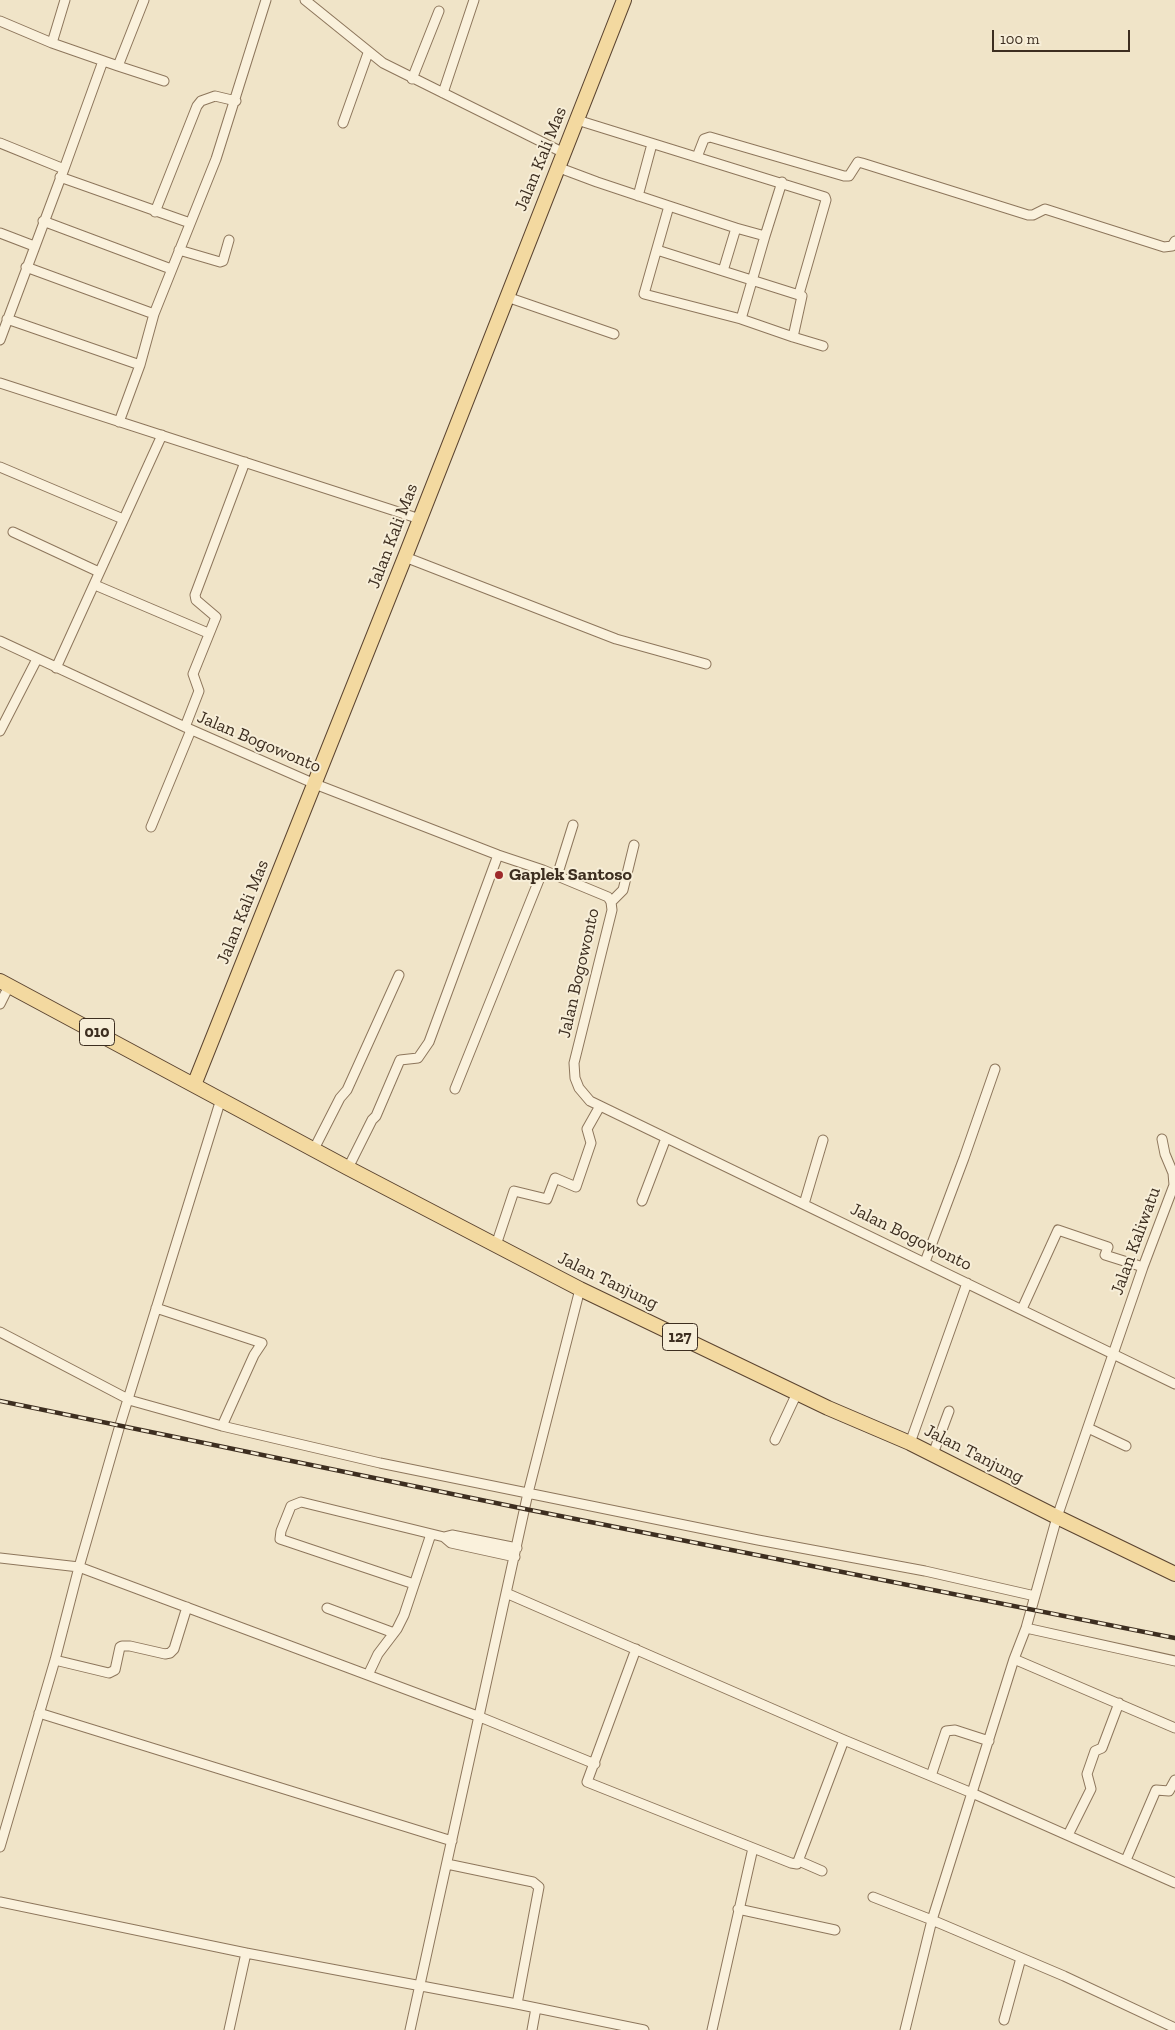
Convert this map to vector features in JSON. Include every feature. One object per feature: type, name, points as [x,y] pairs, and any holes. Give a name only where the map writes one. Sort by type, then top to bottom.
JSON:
[{"type":"main road","name":"Jalan Kali Mas","points":[[194,1085],[405,557],[624,0]]},
{"type":"main road","name":"010","points":[[4,983],[194,1085]]},
{"type":"main road","name":"Jalan Tanjung","points":[[194,1085],[580,1290],[797,1393],[910,1443],[1175,1574]]},
{"type":"street","points":[[52,43],[66,0]]},
{"type":"street","points":[[118,66],[144,0]]},
{"type":"street","points":[[119,422],[140,365],[154,314],[216,159],[236,101],[266,0]]},
{"type":"street","points":[[305,0],[368,53],[383,63],[564,153]]},
{"type":"street","points":[[443,93],[474,0]]},
{"type":"street","points":[[412,79],[439,11]]},
{"type":"street","points":[[0,22],[52,43],[164,81]]},
{"type":"street","points":[[343,123],[368,53]]},
{"type":"street","points":[[0,340],[103,61]]},
{"type":"street","points":[[155,212],[197,106],[201,101],[215,96],[236,101]]},
{"type":"street","points":[[577,120],[821,195],[826,200],[799,294]]},
{"type":"street","points":[[697,157],[704,140],[710,137],[844,176],[849,176],[858,162],[1028,215],[1033,215],[1045,209],[1164,247],[1172,246],[1175,241]]},
{"type":"street","points":[[0,142],[62,173],[155,212],[190,223]]},
{"type":"street","points":[[638,196],[652,144]]},
{"type":"street","points":[[557,167],[638,196],[765,236]]},
{"type":"street","points":[[741,319],[782,182]]},
{"type":"street","points":[[669,206],[644,294],[741,319],[823,346]]},
{"type":"street","points":[[43,221],[171,269]]},
{"type":"street","points":[[723,271],[736,228]]},
{"type":"street","points":[[0,233],[34,246]]},
{"type":"street","points":[[179,250],[220,262],[223,261],[229,240]]},
{"type":"street","points":[[657,250],[799,294],[802,299],[793,337]]},
{"type":"street","points":[[26,267],[154,314]]},
{"type":"street","points":[[507,296],[614,334]]},
{"type":"street","points":[[7,319],[140,365]]},
{"type":"street","points":[[0,383],[420,519]]},
{"type":"street","points":[[56,668],[162,435]]},
{"type":"street","points":[[152,827],[200,691],[193,674],[216,617],[196,600],[195,595],[246,462]]},
{"type":"street","points":[[0,467],[123,520]]},
{"type":"street","points":[[13,532],[99,572]]},
{"type":"street","points":[[405,557],[616,639],[706,664]]},
{"type":"street","points":[[95,584],[208,633]]},
{"type":"street","name":"Jalan Bogowonto","points":[[0,641],[188,729],[315,784],[498,855],[543,870],[608,897],[612,910],[574,1064],[575,1078],[579,1088],[590,1101],[1175,1384]]},
{"type":"street","points":[[0,731],[37,659]]},
{"type":"street","points":[[557,876],[573,825]]},
{"type":"street","points":[[611,902],[623,890],[634,845]]},
{"type":"street","points":[[348,1168],[372,1120],[376,1116],[400,1060],[418,1058],[429,1042],[498,855]]},
{"type":"street","points":[[455,1089],[543,870]]},
{"type":"street","points":[[314,1149],[340,1098],[347,1090],[399,975]]},
{"type":"street","points":[[0,1004],[4,983]]},
{"type":"street","points":[[925,1262],[995,1069]]},
{"type":"street","points":[[0,1847],[56,1660],[120,1425],[221,1099]]},
{"type":"street","points":[[496,1245],[514,1191],[547,1199],[555,1178],[576,1187],[591,1143],[586,1129],[600,1106]]},
{"type":"street","points":[[642,1201],[666,1138]]},
{"type":"street","name":"Jalan Kaliwatu","points":[[1113,1353],[1174,1186],[1173,1173],[1164,1154],[1162,1139]]},
{"type":"street","points":[[804,1204],[823,1140]]},
{"type":"street","points":[[1022,1309],[1058,1230],[1108,1247],[1105,1255],[1143,1267]]},
{"type":"street","points":[[910,1443],[967,1283]]},
{"type":"street","points":[[410,2030],[528,1493],[580,1290]]},
{"type":"street","points":[[156,1308],[262,1343],[254,1354],[222,1426]]},
{"type":"street","points":[[0,1332],[129,1400],[222,1426],[380,1464],[758,1540],[925,1571],[1035,1596]]},
{"type":"street","points":[[905,2030],[932,1920],[1014,1659],[1026,1628],[1057,1517],[1113,1353]]},
{"type":"street","points":[[776,1440],[797,1393]]},
{"type":"street","points":[[933,1454],[950,1411]]},
{"type":"street","points":[[1088,1428],[1126,1446]]},
{"type":"street","points":[[414,1584],[283,1541],[279,1537],[291,1506],[301,1502],[444,1537],[452,1535],[516,1552]]},
{"type":"street","points":[[368,1676],[378,1654],[394,1633],[404,1615],[431,1534]]},
{"type":"street","points":[[0,1558],[80,1567],[480,1717],[595,1764]]},
{"type":"street","points":[[506,1593],[844,1740],[972,1793],[1175,1883]]},
{"type":"street","points":[[56,1660],[109,1672],[115,1670],[120,1647],[122,1646],[165,1654],[170,1653],[174,1649],[187,1608]]},
{"type":"street","points":[[327,1608],[394,1633]]},
{"type":"street","points":[[1026,1628],[1175,1661]]},
{"type":"street","points":[[636,1649],[587,1782],[791,1864],[797,1864],[800,1861],[844,1740]]},
{"type":"street","points":[[1014,1659],[1175,1728]]},
{"type":"street","points":[[1068,1835],[1091,1789],[1087,1774],[1095,1751],[1102,1748],[1119,1703]]},
{"type":"street","points":[[39,1713],[452,1841]]},
{"type":"street","points":[[931,1776],[946,1731],[955,1730],[989,1741]]},
{"type":"street","points":[[1126,1860],[1156,1790],[1169,1791],[1175,1780]]},
{"type":"street","points":[[712,2030],[753,1848]]},
{"type":"street","points":[[800,1861],[822,1871]]},
{"type":"street","points":[[447,1864],[533,1882],[539,1886],[517,2004]]},
{"type":"street","points":[[873,1897],[1021,1958],[1175,2028]]},
{"type":"street","points":[[0,1902],[246,1953],[420,1985],[644,2030]]},
{"type":"street","points":[[738,1909],[835,1930]]},
{"type":"street","points":[[229,2030],[246,1953]]},
{"type":"street","points":[[1004,2020],[1021,1958]]},
{"type":"street","points":[[532,2030],[536,2008]]},
{"type":"railway","points":[[0,1401],[525,1509],[1175,1638]]},
{"type":"place","name":"Gaplek Santoso","points":[[499,875]]}]
